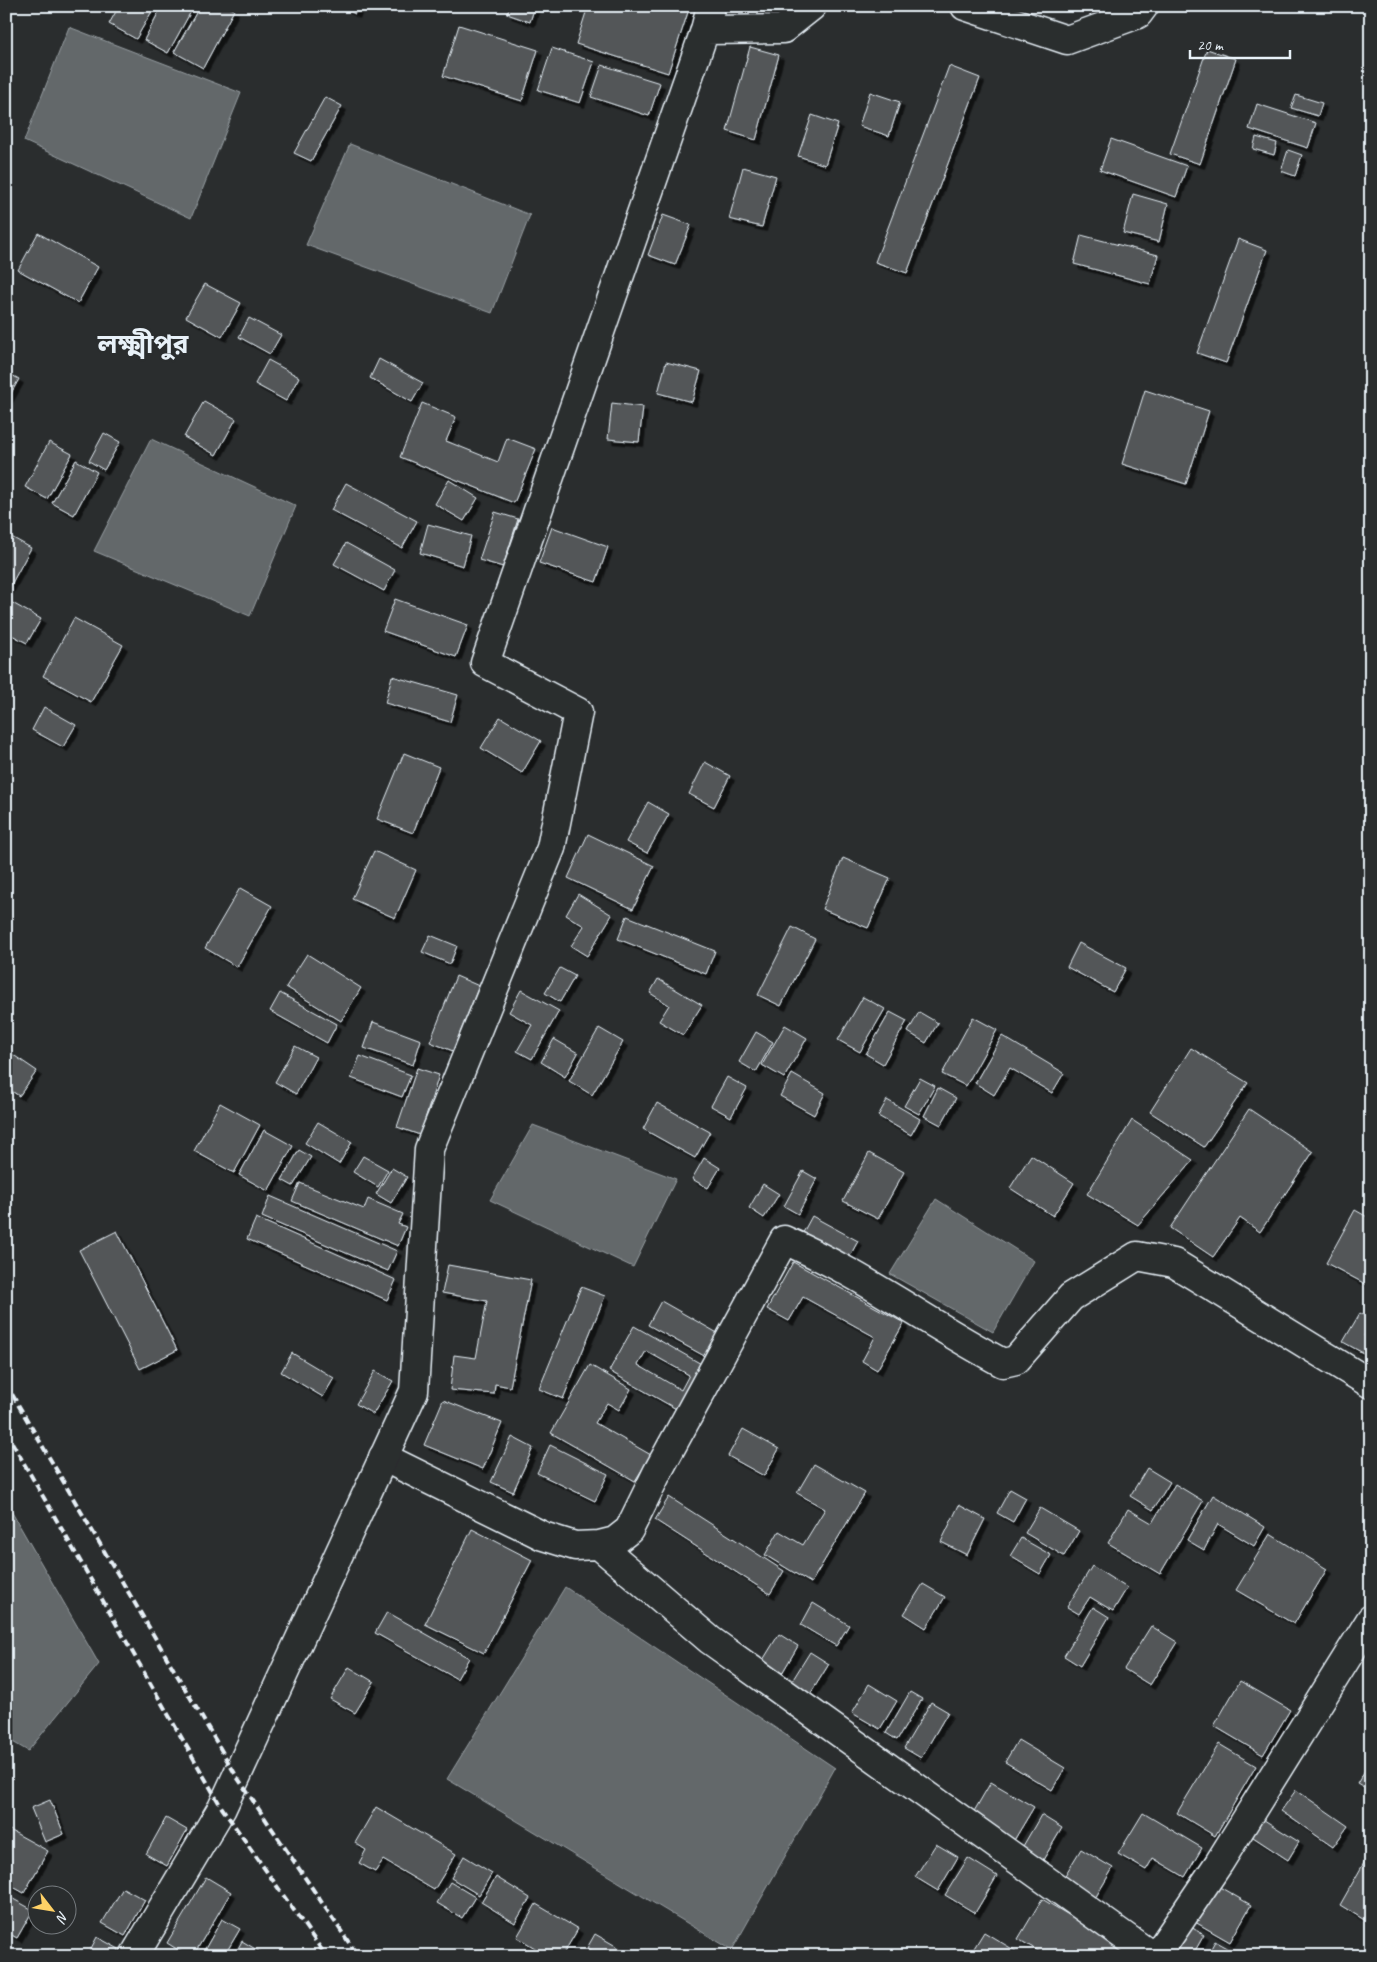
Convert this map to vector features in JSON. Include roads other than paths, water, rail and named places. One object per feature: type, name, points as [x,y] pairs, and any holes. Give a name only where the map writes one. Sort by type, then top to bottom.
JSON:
[{"type":"main road","points":[[134,1956],[222,1808],[414,1391],[429,1149],[552,848],[578,712],[485,663],[708,18],[783,29],[812,6]]},
{"type":"main road","points":[[965,6],[1067,40],[1138,14],[1144,6]]},
{"type":"main road","points":[[383,1458],[543,1536],[575,1546],[599,1545],[615,1541],[629,1530],[657,1473],[784,1240],[813,1253],[1003,1363],[1016,1360],[1071,1297],[1136,1256],[1174,1263],[1371,1384]]},
{"type":"main road","points":[[599,1545],[710,1640],[1154,1956],[1219,1863],[1371,1618]]},
{"type":"railway","points":[[6,1384],[237,1777],[358,1956]]},
{"type":"railway","points":[[6,1432],[222,1808],[326,1956]]},
{"type":"district","name":"লক্ষ্মীপুর","points":[[143,344]]}]
